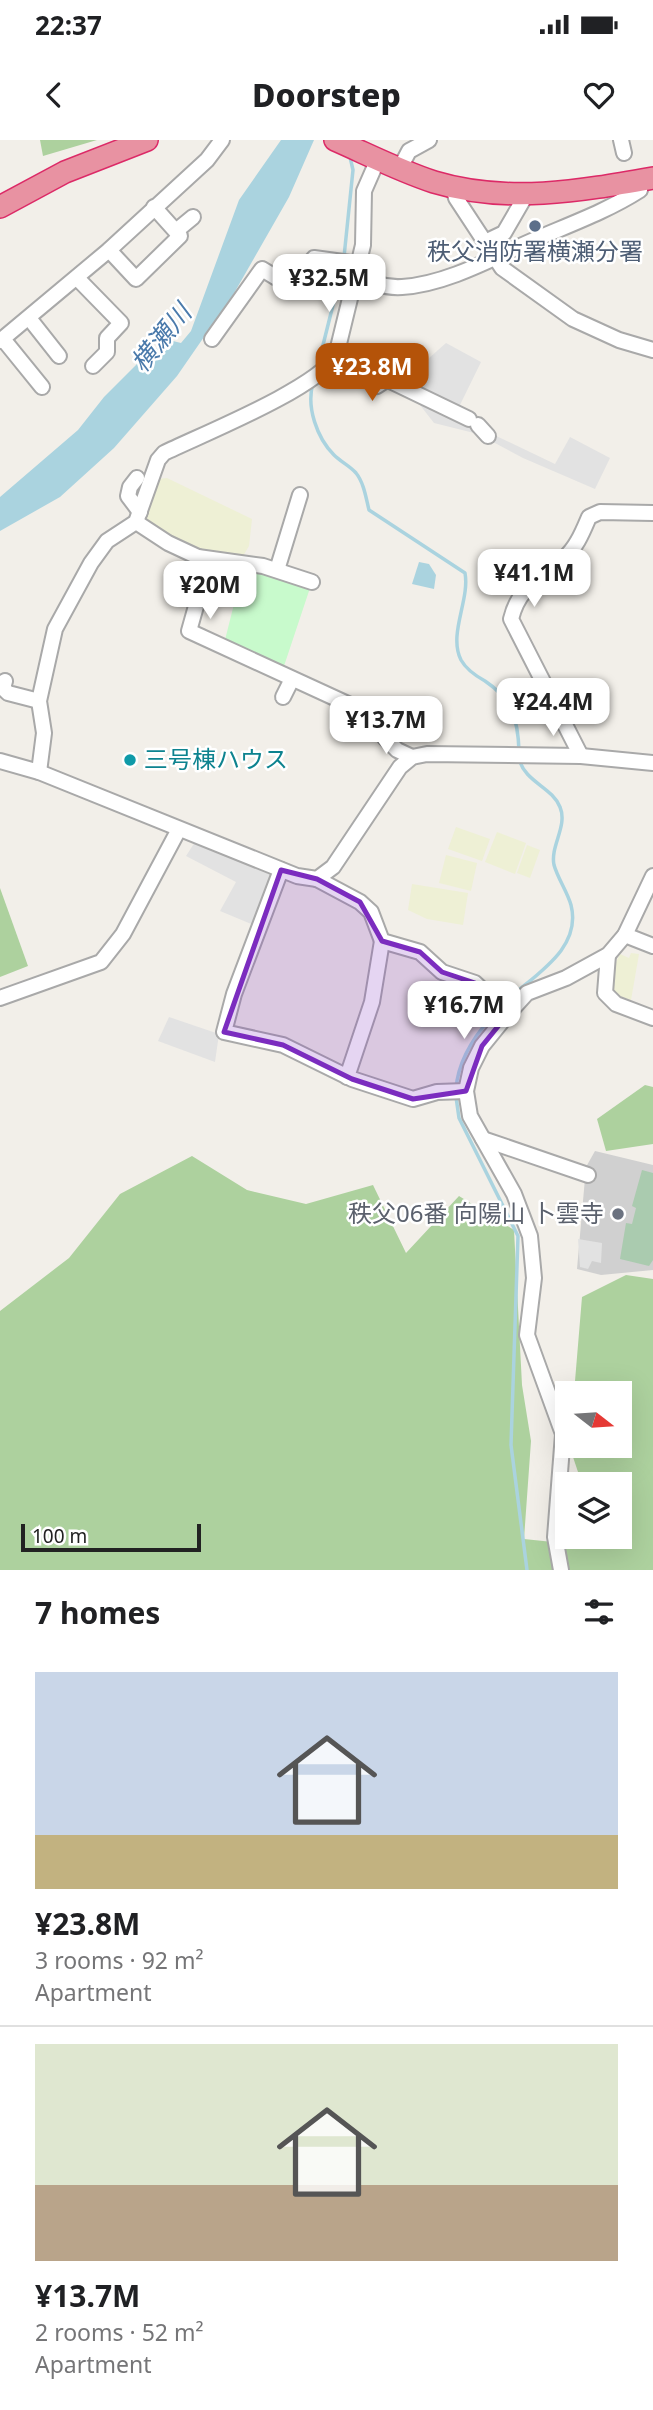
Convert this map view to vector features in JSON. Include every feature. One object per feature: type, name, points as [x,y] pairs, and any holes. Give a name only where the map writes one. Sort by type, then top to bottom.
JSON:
[{"type":"highway","points":[[0,207],[65,172],[147,140]]},
{"type":"highway","points":[[335,140],[400,169],[453,187],[526,195],[643,183]]},
{"type":"street","points":[[42,387],[2,340],[109,250],[207,160],[222,140]]},
{"type":"street","points":[[400,169],[409,150],[429,140]]},
{"type":"street","points":[[39,772],[44,733],[39,701],[55,629],[107,541],[138,517],[158,460],[164,453],[302,384],[325,369],[339,348],[358,269],[364,232],[364,191],[371,156]]},
{"type":"street","points":[[212,339],[262,270],[281,280],[297,278],[314,258],[358,269],[372,282],[400,287],[419,285],[494,260],[590,217],[643,183],[653,199]]},
{"type":"street","points":[[453,187],[456,198],[494,260],[573,319],[619,340],[653,350]]},
{"type":"street","points":[[485,242],[505,233],[526,195]]},
{"type":"street","points":[[109,250],[136,279],[180,236],[154,207]]},
{"type":"street","points":[[176,231],[193,217]]},
{"type":"street","points":[[77,278],[123,318],[107,338],[109,348],[93,366]]},
{"type":"street","points":[[29,318],[59,356]]},
{"type":"street","points":[[339,348],[370,383],[377,386],[416,360]]},
{"type":"street","points":[[388,380],[478,427]]},
{"type":"street","points":[[137,478],[130,486],[128,496],[138,517],[168,543],[198,557],[277,570],[312,582]]},
{"type":"street","points":[[277,570],[300,495]]},
{"type":"street","points":[[581,757],[511,619],[514,608],[541,573],[564,559],[573,548],[589,517],[600,512],[653,513]]},
{"type":"street","points":[[198,557],[207,567],[207,577],[189,631],[350,705],[367,708],[374,713],[389,743],[412,757]]},
{"type":"street","points":[[283,697],[292,679]]},
{"type":"street","points":[[5,681],[3,688],[8,693],[39,701]]},
{"type":"street","points":[[317,879],[333,867],[400,767],[412,757],[427,754],[519,755],[653,763]]},
{"type":"street","points":[[0,761],[39,772],[178,831],[297,876],[317,879],[360,902],[371,912],[382,941],[372,1002],[347,1076]]},
{"type":"street","points":[[0,998],[98,965],[123,934],[178,831]]},
{"type":"street","points":[[281,870],[233,994],[224,1032],[283,1045],[347,1076],[413,1099],[459,1091]]},
{"type":"street","points":[[459,1091],[502,1008],[527,993],[566,978],[608,955],[625,935],[653,876]]},
{"type":"street","points":[[625,935],[653,946]]},
{"type":"street","points":[[382,941],[420,952],[442,972],[475,984],[502,1008]]},
{"type":"street","points":[[608,955],[605,993],[616,1004],[653,1018]]},
{"type":"street","points":[[459,1091],[514,1194],[530,1236],[534,1278],[527,1335],[563,1434],[555,1537],[561,1570]]},
{"type":"street","points":[[483,1139],[589,1175]]},
{"type":"highlighted area","points":[[281,870],[317,879],[360,902],[382,941],[420,952],[442,972],[475,983],[508,1014],[482,1046],[466,1091],[413,1099],[352,1079],[283,1045],[224,1032]]},
{"type":"shaded area","points":[[446,343],[481,362],[458,409],[492,434],[555,464],[570,437],[610,458],[595,489],[523,458],[478,434],[434,423],[402,382]]},
{"type":"shaded area","points":[[195,842],[271,875],[273,879],[256,926],[220,911],[236,882],[186,856]]},
{"type":"shaded area","points":[[169,1017],[219,1034],[215,1062],[158,1041]]},
{"type":"shaded area","points":[[595,1151],[653,1165],[653,1270],[601,1275],[577,1269],[586,1167]]},
{"type":"shaded area","points":[[578,1239],[602,1243],[601,1263],[592,1261],[588,1269],[580,1267]]},
{"type":"green space","points":[[40,140],[97,140],[43,156]]},
{"type":"green space","points":[[167,478],[252,519],[249,546],[240,561],[200,554],[146,524],[145,516],[158,479]]},
{"type":"green space","points":[[245,569],[310,588],[284,666],[225,640]]},
{"type":"green space","points":[[456,827],[490,839],[482,861],[448,849]]},
{"type":"green space","points":[[497,832],[526,843],[515,874],[485,862]]},
{"type":"green space","points":[[527,845],[540,850],[530,878],[517,873]]},
{"type":"green space","points":[[446,855],[477,863],[471,891],[439,883]]},
{"type":"green space","points":[[412,884],[468,893],[463,925],[427,919],[408,910]]},
{"type":"green space","points":[[0,888],[28,966],[0,977]]},
{"type":"green space","points":[[631,953],[639,954],[631,1000],[611,993],[613,968],[620,954],[629,958]]},
{"type":"green space","points":[[645,1085],[653,1087],[653,1144],[606,1151],[597,1119]]},
{"type":"green space","points":[[192,1156],[247,1190],[306,1204],[373,1185],[406,1253],[459,1196],[514,1230],[522,1385],[531,1441],[524,1539],[555,1542],[555,1549],[632,1549],[632,1472],[578,1472],[573,1458],[632,1458],[632,1381],[575,1381],[582,1297],[626,1275],[653,1279],[653,1570],[0,1570],[0,1311],[69,1258],[120,1194]]},
{"type":"green space","points":[[642,1170],[653,1173],[653,1260],[649,1266],[620,1259],[626,1223],[632,1224],[636,1208],[632,1206]]},
{"type":"water","points":[[281,140],[314,140],[289,197],[233,295],[177,376],[114,448],[60,497],[0,531],[0,497],[78,430],[104,397],[145,356],[169,340],[181,343],[191,331],[239,200]]},
{"type":"water","points":[[419,562],[429,564],[436,575],[434,589],[412,584]]},
{"type":"waterway","points":[[344,257],[353,170],[350,157]]},
{"type":"waterway","points":[[317,369],[343,265]]},
{"type":"waterway","points":[[313,383],[311,402],[314,422],[328,448],[359,477],[369,510],[465,573],[465,594],[457,639],[461,660],[475,675],[502,695],[515,720],[519,751]]},
{"type":"waterway","points":[[502,1005],[551,962],[569,937],[573,922],[571,905],[553,858],[561,829],[560,807],[551,794],[532,779],[519,759]]},
{"type":"waterway","points":[[456,1089],[460,1067],[470,1047],[497,1011]]},
{"type":"waterway","points":[[456,1097],[459,1118],[518,1236],[511,1445],[527,1570]]},
{"type":"place","name":"秩父消防署横瀬分署","points":[[535,226]]},
{"type":"place","name":"三号棟ハウス","points":[[130,760]]},
{"type":"place","name":"秩父06番 向陽山 卜雲寺","points":[[618,1214]]},
{"type":"water label","name":"横瀬川","points":[[161,338]]}]
